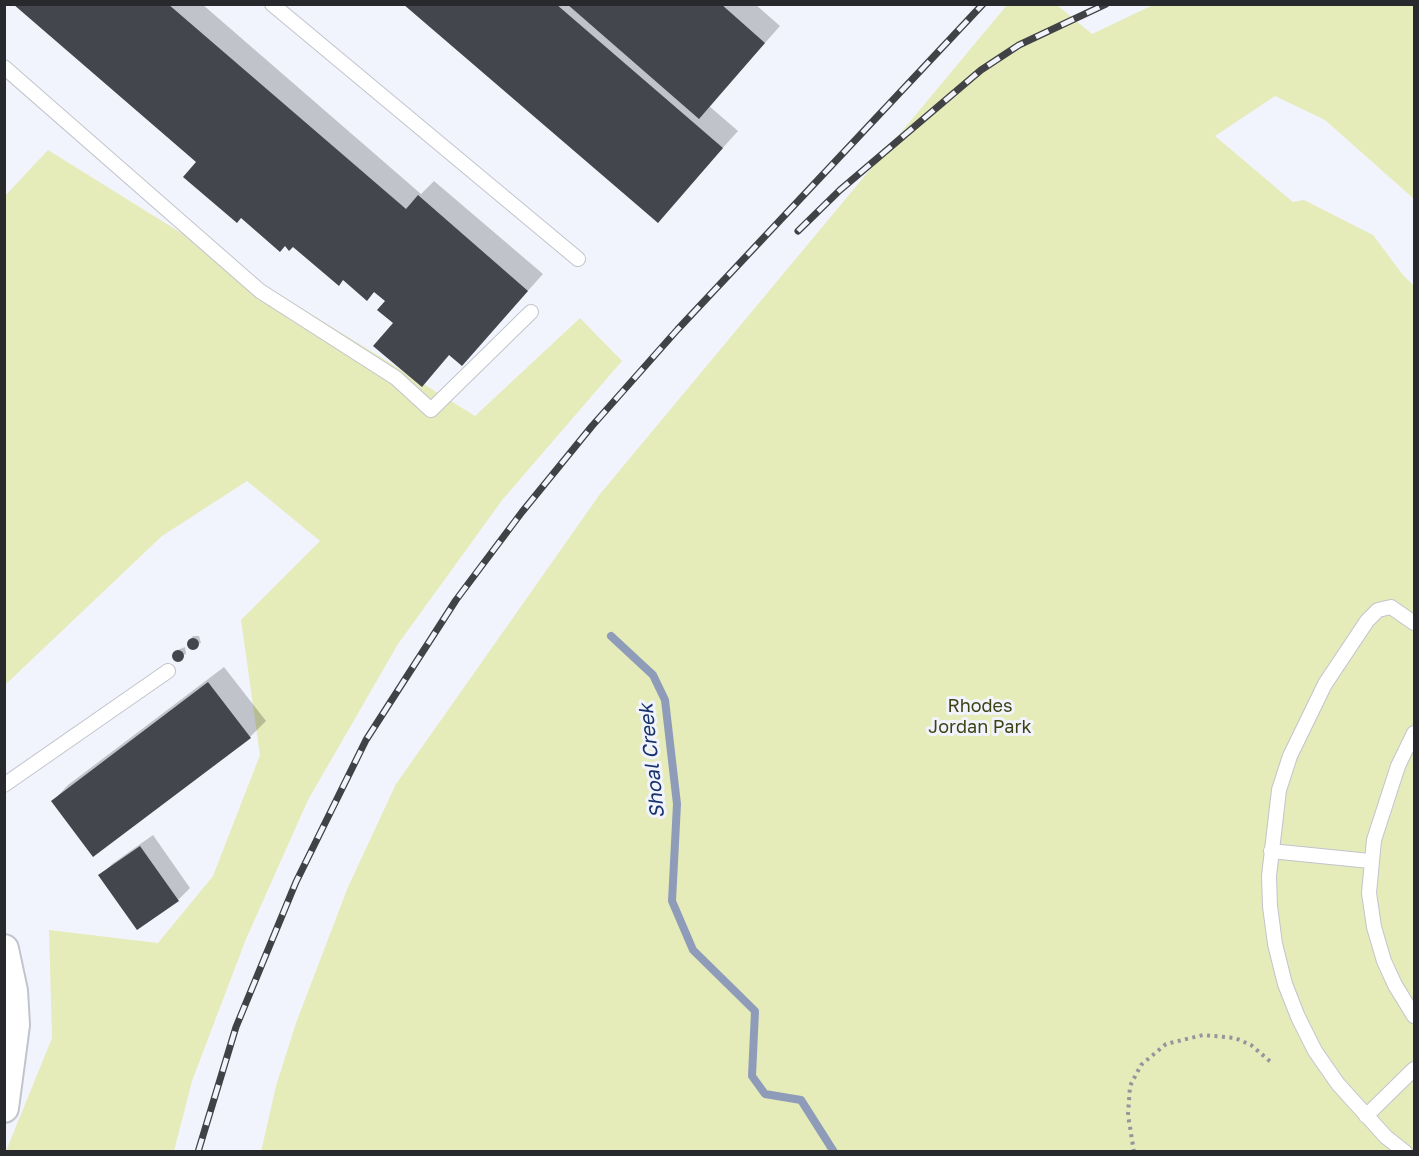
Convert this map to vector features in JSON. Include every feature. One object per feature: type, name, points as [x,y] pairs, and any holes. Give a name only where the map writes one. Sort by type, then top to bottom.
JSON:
[{"type":"street","points":[[4,949],[13,991],[15,1025],[4,1108]]},
{"type":"lane","points":[[272,4],[578,259]]},
{"type":"lane","points":[[4,67],[260,291],[396,378],[431,410],[531,312]]},
{"type":"lane","points":[[1405,1152],[1366,1116],[1338,1084],[1315,1051],[1285,984],[1270,906],[1270,851],[1279,790],[1290,756],[1325,684],[1357,636],[1378,610],[1391,607],[1414,623]]},
{"type":"lane","points":[[4,785],[168,671]]},
{"type":"lane","points":[[1414,734],[1384,804],[1370,861],[1369,893],[1374,927],[1395,985],[1414,1016]]},
{"type":"lane","points":[[1270,851],[1370,861]]},
{"type":"lane","points":[[1366,1116],[1414,1069]]},
{"type":"path","points":[[1134,1152],[1128,1115],[1130,1086],[1142,1065],[1166,1044],[1203,1035],[1234,1038],[1251,1045],[1272,1063]]},
{"type":"green space","name":"Rhodes Jordan Park","points":[[1007,5],[1057,5],[1092,34],[1153,5],[1414,5],[1414,199],[1325,120],[1275,96],[1215,136],[1293,202],[1304,200],[1373,235],[1414,286],[1414,1151],[261,1152],[276,1086],[296,1023],[348,887],[396,784],[600,494]]},
{"type":"green space","points":[[48,150],[475,416],[580,318],[622,361],[503,499],[398,644],[308,800],[246,939],[192,1081],[174,1151],[6,1151],[52,1038],[49,930],[158,943],[213,876],[260,755],[241,620],[320,541],[247,481],[162,536],[5,685],[5,196]]},
{"type":"building","points":[[13,4],[168,4],[406,209],[418,195],[528,291],[462,366],[449,355],[422,387],[373,346],[393,323],[377,310],[385,301],[374,292],[367,301],[343,280],[339,286],[293,247],[289,251],[285,246],[280,252],[241,218],[237,223],[183,177],[196,162]]},
{"type":"building","points":[[403,4],[556,4],[723,148],[658,223]]},
{"type":"building","points":[[567,4],[721,4],[765,43],[699,119]]},
{"type":"building","points":[[195,638],[199,644],[195,650],[191,650],[187,642]]},
{"type":"building","points":[[180,650],[184,656],[180,662],[176,662],[172,654]]},
{"type":"building","points":[[208,682],[251,738],[93,857],[51,801]]},
{"type":"building","points":[[140,846],[179,901],[137,930],[98,875]]},
{"type":"waterway","name":"Shoal Creek","points":[[611,636],[653,675],[665,700],[677,804],[672,901],[693,950],[755,1011],[752,1076],[765,1094],[801,1100],[834,1152]]},
{"type":"railway","points":[[198,1152],[236,1027],[296,882],[366,740],[456,600],[522,512],[592,426],[678,329],[983,4]]},
{"type":"railway","points":[[798,231],[840,190],[981,70],[1019,45],[1106,4]]}]
